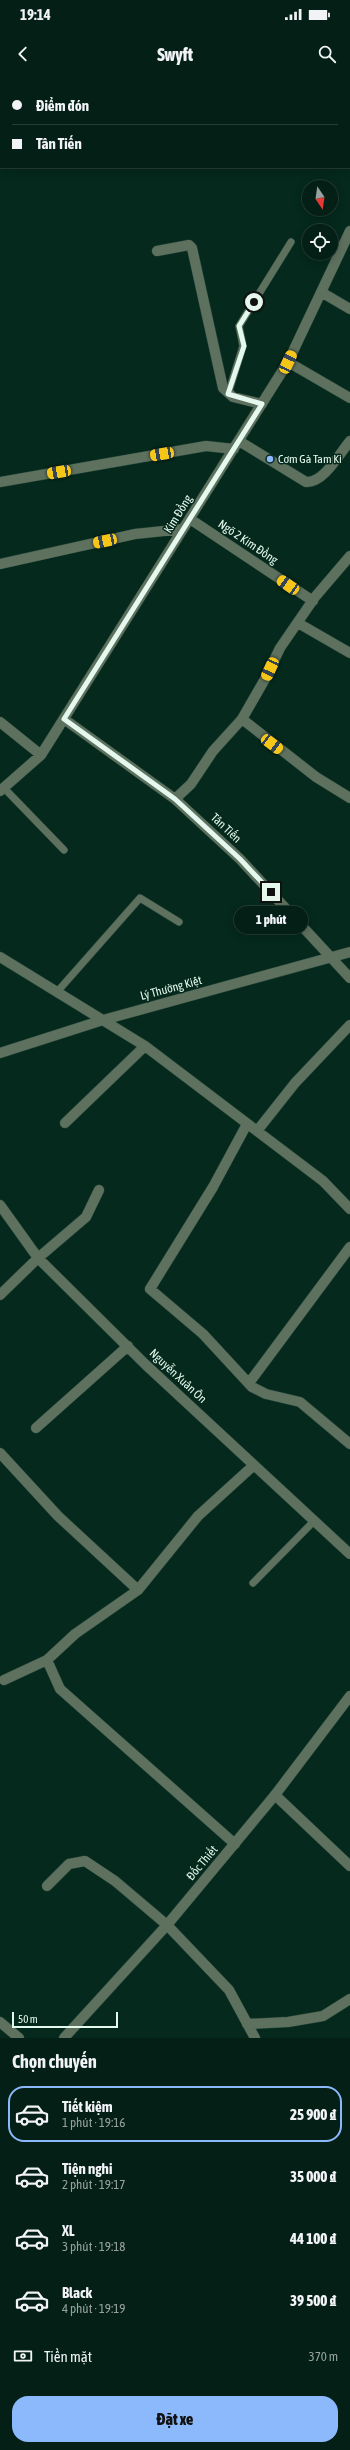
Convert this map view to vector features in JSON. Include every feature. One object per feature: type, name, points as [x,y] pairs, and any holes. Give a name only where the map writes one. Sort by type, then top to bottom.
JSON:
[{"type":"street","name":"Kim Đồng","points":[[2,790],[41,755],[262,404],[288,362],[350,232]]},
{"type":"street","points":[[157,251],[189,246],[192,248],[220,379],[228,394],[262,404]]},
{"type":"street","points":[[322,292],[350,309]]},
{"type":"street","points":[[288,362],[350,398]]},
{"type":"street","points":[[0,482],[206,446],[236,445],[306,482],[312,482],[320,478],[350,441]]},
{"type":"street","name":"Ngõ 2 Kim Đồng","points":[[190,519],[313,601]]},
{"type":"street","points":[[0,564],[135,534],[183,529]]},
{"type":"street","points":[[175,799],[191,784],[213,751],[242,719],[265,679],[280,648],[313,601],[350,556]]},
{"type":"street","points":[[298,623],[350,654]]},
{"type":"street","name":"Tân Tiến","points":[[64,719],[175,799],[240,859],[350,978]]},
{"type":"street","points":[[242,719],[310,772],[350,798]]},
{"type":"street","points":[[0,722],[41,755]]},
{"type":"street","name":"Lý Thường Kiệt","points":[[0,1054],[103,1020],[350,952]]},
{"type":"street","points":[[0,957],[145,1046],[323,1181],[350,1209]]},
{"type":"street","points":[[257,1131],[295,1083],[350,1025]]},
{"type":"street","points":[[65,1123],[145,1046]]},
{"type":"street","points":[[248,1124],[213,1187],[150,1290],[203,1334],[249,1383],[266,1394],[300,1402],[348,1439]]},
{"type":"street","points":[[0,1295],[38,1258],[86,1217],[99,1190]]},
{"type":"street","name":"Nguyễn Xuân Ôn","points":[[0,1205],[38,1258],[128,1346],[350,1554]]},
{"type":"street","points":[[249,1383],[350,1248]]},
{"type":"street","points":[[36,1428],[128,1346]]},
{"type":"street","points":[[0,1453],[58,1516],[138,1590]]},
{"type":"street","points":[[4,1680],[46,1660],[75,1634],[138,1590],[198,1516],[254,1465]]},
{"type":"street","points":[[46,1660],[60,1689],[234,1844]]},
{"type":"street","name":"Đốc Thiết","points":[[64,2038],[166,1925],[275,1795],[350,1696]]},
{"type":"street","points":[[275,1795],[350,1866]]},
{"type":"street","points":[[47,1886],[69,1864],[86,1860],[115,1881],[166,1925],[229,1990],[255,2038]]},
{"type":"street","points":[[247,2024],[288,2022],[323,2016],[350,1999]]},
{"type":"street","points":[[0,2022],[19,2038]]},
{"type":"lane","points":[[228,394],[244,346],[239,326],[291,242]]},
{"type":"lane","points":[[2,790],[64,850]]},
{"type":"lane","points":[[56,992],[140,898],[179,922]]},
{"type":"lane","points":[[253,1583],[314,1521]]},
{"type":"place","name":"Cơm Gà Tam Kì","points":[[270,459]]},
{"type":"route","points":[[254,302],[239,326],[244,346],[228,394],[232,397],[262,404],[64,719],[175,799],[240,859],[271,892]]}]
